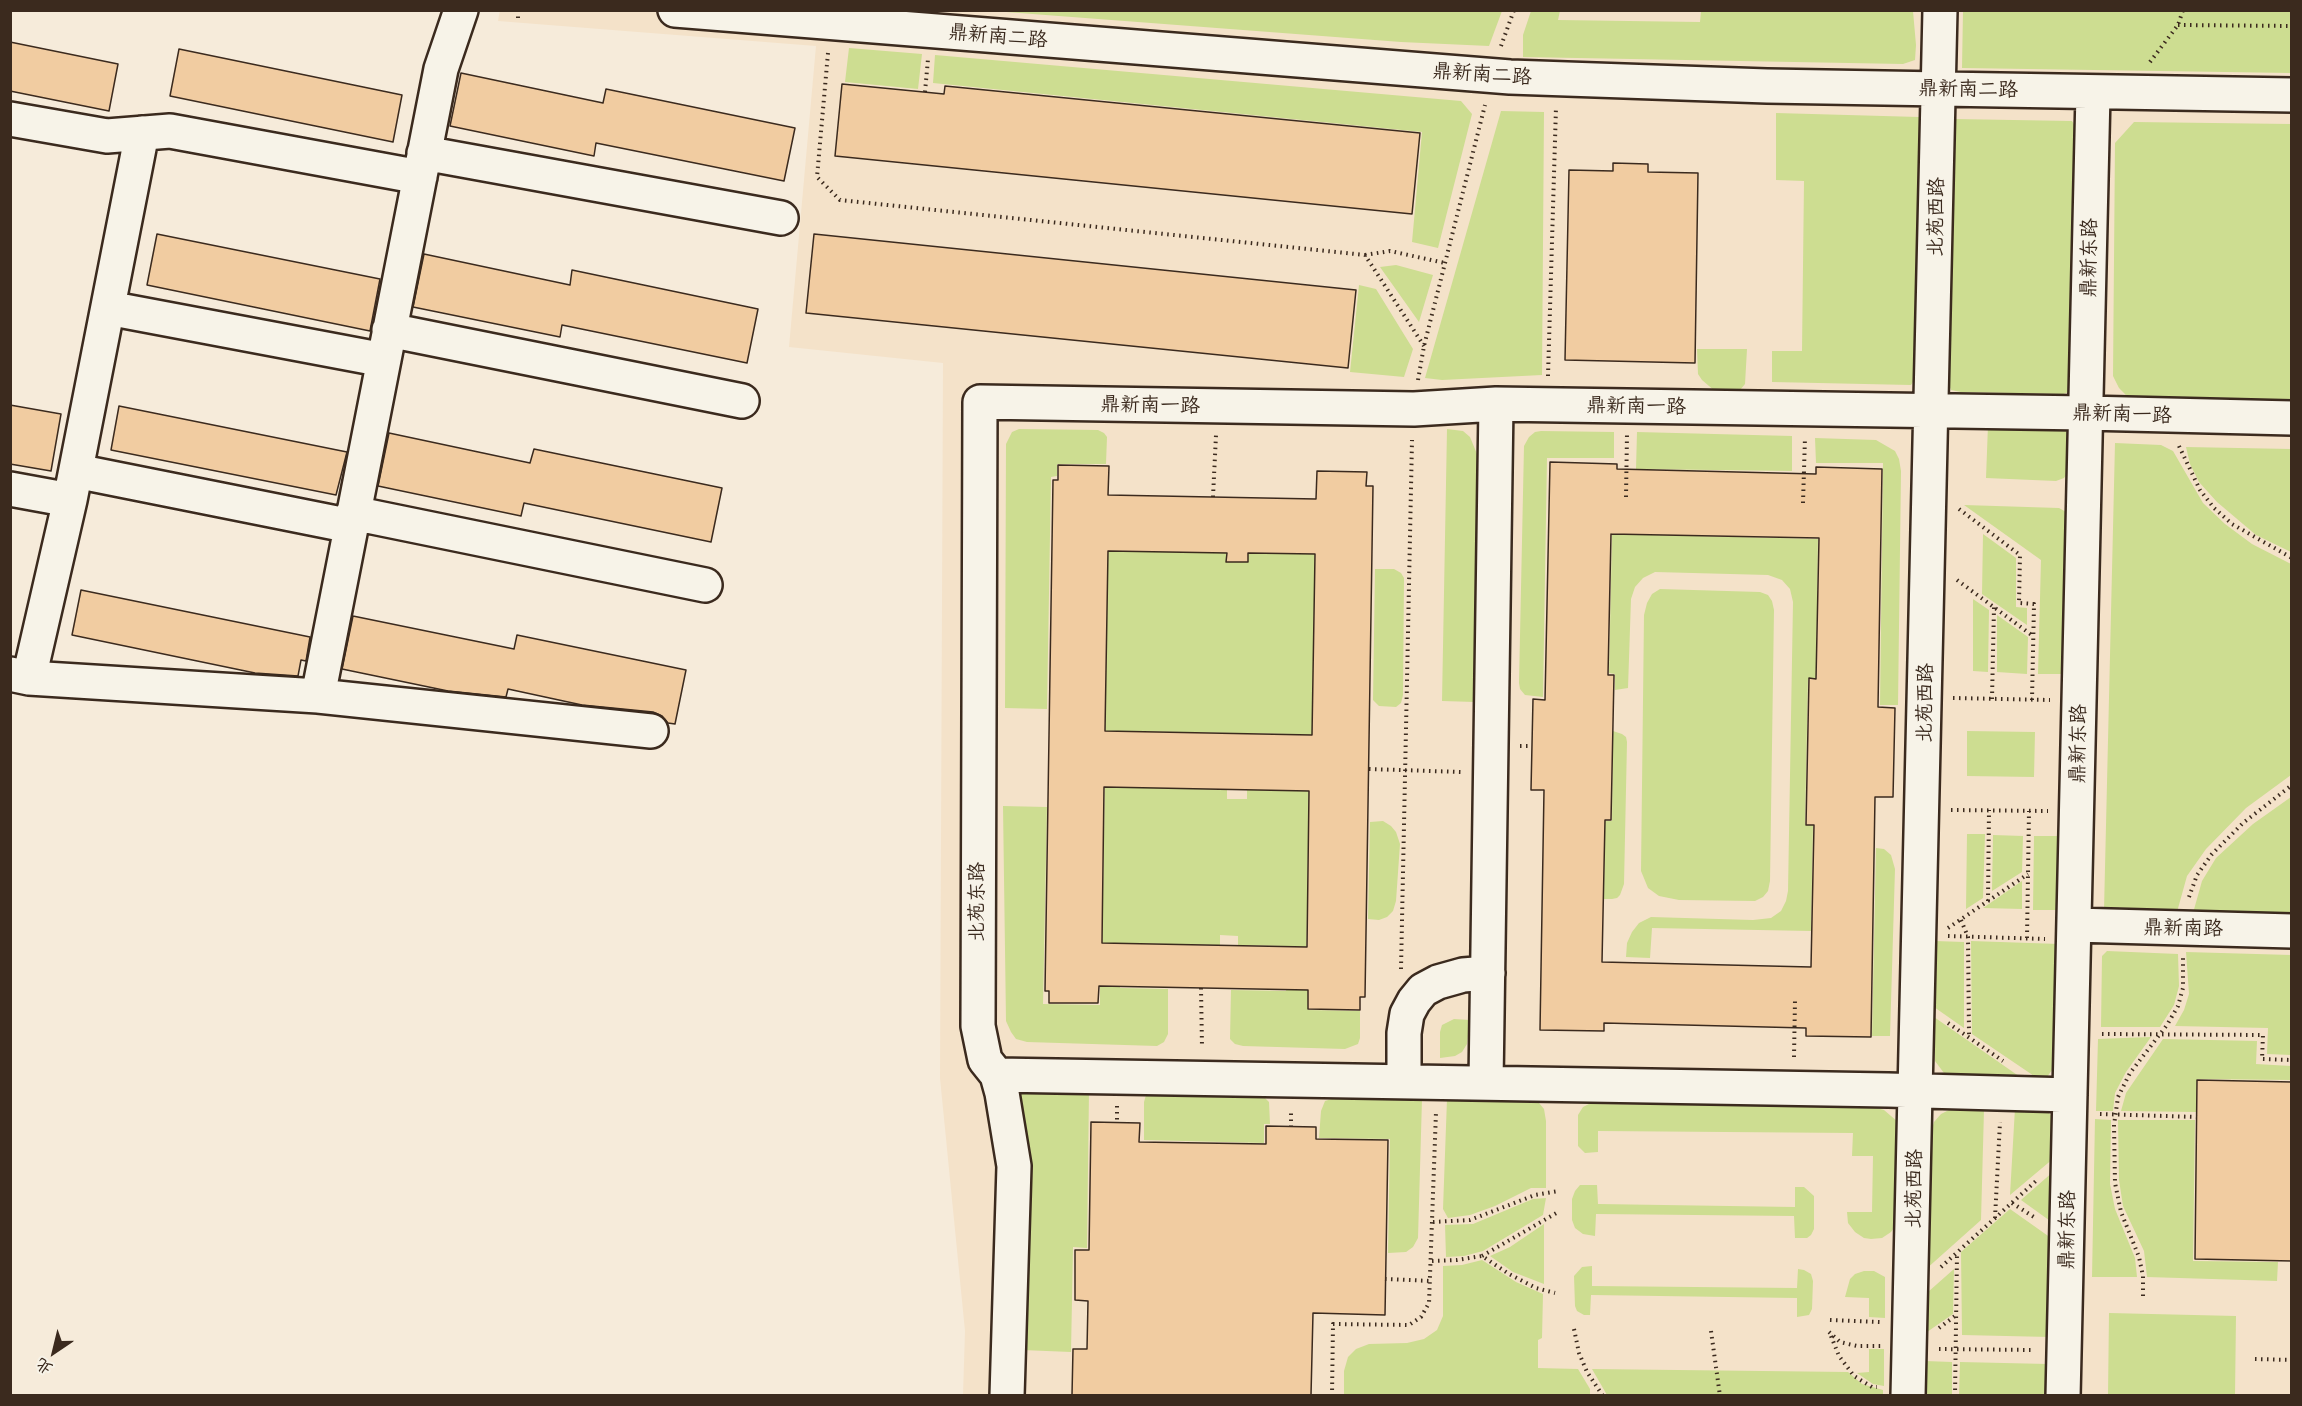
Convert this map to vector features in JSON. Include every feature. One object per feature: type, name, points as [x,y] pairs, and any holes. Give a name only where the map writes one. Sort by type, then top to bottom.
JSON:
[{"type":"lane","points":[[318,696],[441,69],[461,10]]},
{"type":"lane","name":"鼎新南二路","points":[[675,10],[1510,77],[1755,86],[2292,95]]},
{"type":"lane","name":"北苑西路","points":[[1894,1392],[1916,1090],[1940,10]]},
{"type":"lane","name":"鼎新东路","points":[[2063,1395],[2080,1105],[2061,932],[2086,413],[2092,93]]},
{"type":"lane","points":[[10,118],[107,136],[170,131],[422,165],[781,218]]},
{"type":"lane","points":[[142,133],[73,486],[20,676],[318,696],[651,731]]},
{"type":"lane","points":[[108,308],[387,345],[742,401]]},
{"type":"lane","name":"鼎新南一路","points":[[980,402],[1414,409],[1496,404],[2292,418]]},
{"type":"lane","name":"北苑东路","points":[[980,402],[978,1026],[985,1060],[997,1076],[1009,1129],[1014,1166],[1007,1395]]},
{"type":"lane","points":[[1486,1083],[1496,404]]},
{"type":"lane","points":[[10,489],[73,486],[352,520],[705,585]]},
{"type":"lane","name":"鼎新南路","points":[[2061,932],[2292,931]]},
{"type":"lane","points":[[1404,1082],[1404,1033],[1407,1014],[1414,1001],[1423,990],[1438,982],[1463,975],[1488,973]]},
{"type":"lane","points":[[997,1076],[1916,1090],[2080,1105]]},
{"type":"path","points":[[518,10],[518,18]]},
{"type":"path","points":[[1499,51],[1514,10]]},
{"type":"path","points":[[2147,66],[2178,25],[2183,10]]},
{"type":"path","points":[[2178,25],[2292,26]]},
{"type":"path","points":[[829,42],[817,177],[840,200],[1365,255],[1390,251],[1445,263]]},
{"type":"path","points":[[925,92],[929,49]]},
{"type":"path","points":[[1416,390],[1424,346],[1487,97]]},
{"type":"path","points":[[1548,380],[1556,102]]},
{"type":"path","points":[[1365,255],[1424,346]]},
{"type":"path","points":[[1213,497],[1216,426]]},
{"type":"path","points":[[1626,497],[1628,428]]},
{"type":"path","points":[[1400,981],[1412,430]]},
{"type":"path","points":[[1803,503],[1806,431]]},
{"type":"path","points":[[2176,438],[2189,472],[2214,508],[2232,524],[2292,558]]},
{"type":"path","points":[[1956,507],[2020,555],[2019,603],[2034,604],[2032,700]]},
{"type":"path","points":[[1956,579],[2034,636]]},
{"type":"path","points":[[1992,699],[1994,607]]},
{"type":"path","points":[[1943,698],[2059,700]]},
{"type":"path","points":[[1369,769],[1462,772]]},
{"type":"path","points":[[2187,906],[2197,875],[2212,854],[2243,823],[2292,785]]},
{"type":"path","points":[[1941,809],[2056,812]]},
{"type":"path","points":[[1988,902],[1989,810]]},
{"type":"path","points":[[2027,938],[2029,811]]},
{"type":"path","points":[[1945,930],[2028,874]]},
{"type":"path","points":[[1961,920],[1968,937],[1969,1037]]},
{"type":"path","points":[[1938,936],[2027,938],[2061,932]]},
{"type":"path","points":[[2143,1296],[2143,1276],[2139,1257],[2121,1212],[2115,1183],[2113,1153],[2115,1115],[2118,1097],[2130,1073],[2160,1035],[2178,1006],[2183,988],[2182,947]]},
{"type":"path","points":[[1201,988],[1202,1055]]},
{"type":"path","points":[[1794,1067],[1795,1000]]},
{"type":"path","points":[[1941,1018],[2012,1067]]},
{"type":"path","points":[[2092,1034],[2263,1035],[2262,1059],[2292,1060]]},
{"type":"path","points":[[2080,1105],[2115,1115],[2197,1117]]},
{"type":"path","points":[[1332,1395],[1333,1324],[1409,1325],[1421,1317],[1429,1303],[1437,1109]]},
{"type":"path","points":[[1995,1218],[2000,1120]]},
{"type":"path","points":[[1933,1275],[2046,1172]]},
{"type":"path","points":[[1433,1222],[1470,1220],[1535,1195],[1559,1191]]},
{"type":"path","points":[[2012,1203],[2044,1224]]},
{"type":"path","points":[[1432,1261],[1482,1256],[1558,1212]]},
{"type":"path","points":[[1955,1395],[1957,1253]]},
{"type":"path","points":[[1482,1256],[1536,1288],[1555,1293]]},
{"type":"path","points":[[1385,1279],[1431,1281]]},
{"type":"path","points":[[1830,1320],[1890,1323]]},
{"type":"path","points":[[1574,1329],[1579,1353],[1587,1372],[1603,1395]]},
{"type":"path","points":[[1711,1331],[1720,1395]]},
{"type":"path","points":[[1890,1346],[1857,1346],[1840,1342],[1829,1332],[1839,1356],[1854,1376],[1872,1386],[1894,1392]]},
{"type":"path","points":[[1932,1349],[2038,1350]]},
{"type":"path","points":[[2254,1359],[2292,1360]]},
{"type":"shaded area","points":[[500,10],[2291,11],[2291,1395],[963,1395],[965,1331],[940,1078],[943,363],[789,347],[816,46],[498,21]]},
{"type":"green space","points":[[993,11],[1502,11],[1489,46],[1401,42]]},
{"type":"green space","points":[[1531,11],[1560,11],[1558,20],[1700,22],[1701,11],[1913,11],[1915,60],[1903,64],[1523,57],[1523,35]]},
{"type":"green space","points":[[1963,11],[2291,11],[2291,73],[1962,68]]},
{"type":"green space","points":[[849,48],[922,54],[918,89],[845,82]]},
{"type":"green space","points":[[935,55],[1461,101],[1472,114],[1438,248],[1412,242],[1422,132],[933,83]]},
{"type":"green space","points":[[1501,111],[1544,112],[1542,375],[1442,380],[1425,378]]},
{"type":"green space","points":[[1776,113],[1919,117],[1924,126],[1915,379],[1911,385],[1772,382],[1772,351],[1802,351],[1804,181],[1776,180]]},
{"type":"green space","points":[[1954,119],[2072,121],[2075,126],[2077,137],[2072,384],[2069,392],[2063,394],[1951,390],[1948,382]]},
{"type":"green space","points":[[2134,122],[2291,124],[2291,404],[2133,402],[2119,388],[2113,376],[2115,143]]},
{"type":"green space","points":[[1396,265],[1433,275],[1419,322],[1380,267]]},
{"type":"green space","points":[[1359,285],[1376,289],[1413,349],[1404,377],[1350,372]]},
{"type":"green space","points":[[1697,349],[1747,349],[1745,384],[1740,390],[1733,393],[1716,392],[1702,380],[1698,374]]},
{"type":"green space","points":[[1988,425],[2063,428],[2070,433],[2070,470],[2064,478],[2056,481],[1986,478]]},
{"type":"green space","points":[[1019,429],[1098,430],[1107,437],[1106,464],[1057,464],[1057,476],[1051,477],[1047,709],[1005,708],[1006,444],[1012,432]]},
{"type":"green space","points":[[1447,429],[1463,431],[1470,437],[1477,454],[1475,702],[1442,701]]},
{"type":"green space","points":[[1541,431],[1614,432],[1614,458],[1547,458],[1543,697],[1525,695],[1519,683],[1524,446],[1529,437]]},
{"type":"green space","points":[[1637,432],[1792,436],[1792,471],[1636,469]]},
{"type":"green space","points":[[1815,438],[1876,440],[1895,451],[1899,459],[1901,471],[1898,705],[1880,705],[1883,463],[1816,463]]},
{"type":"green space","points":[[2115,443],[2161,445],[2173,451],[2203,503],[2225,524],[2252,544],[2291,564],[2291,775],[2246,808],[2206,849],[2187,876],[2177,912],[2104,910]]},
{"type":"green space","points":[[2186,447],[2291,449],[2291,552],[2256,535],[2217,502],[2199,482],[2190,464]]},
{"type":"green space","points":[[1964,505],[2059,508],[2068,513],[2066,674],[2038,674],[2041,560]]},
{"type":"green space","points":[[1108,529],[1227,553],[1227,562],[1248,562],[1248,553],[1294,554],[1315,533],[1312,747],[1295,734],[1124,731],[1105,742]]},
{"type":"green space","points":[[1612,534],[1818,539],[1816,678],[1808,679],[1805,825],[1813,825],[1811,931],[1652,928],[1650,958],[1626,957],[1627,943],[1632,932],[1639,923],[1651,917],[1753,920],[1771,918],[1781,911],[1786,901],[1793,602],[1790,589],[1782,580],[1768,575],[1655,572],[1643,578],[1635,587],[1631,599],[1628,688],[1615,690],[1615,674],[1609,673]]},
{"type":"green space","points":[[1983,534],[2016,558],[2016,607],[2027,608],[2027,625],[1982,594]]},
{"type":"green space","points":[[1375,569],[1394,569],[1404,578],[1403,695],[1401,703],[1396,707],[1379,706],[1373,700]]},
{"type":"green space","points":[[1660,589],[1760,592],[1768,595],[1772,601],[1774,610],[1770,881],[1768,891],[1755,901],[1679,900],[1659,896],[1648,888],[1641,871],[1644,615],[1652,594]]},
{"type":"green space","points":[[1973,599],[1989,610],[1988,672],[1973,671]]},
{"type":"green space","points":[[1997,615],[2028,637],[2027,674],[1997,672]]},
{"type":"green space","points":[[1613,731],[1626,737],[1627,742],[1624,884],[1617,898],[1604,899],[1605,821],[1612,821]]},
{"type":"green space","points":[[1967,731],[2035,732],[2034,777],[1967,776]]},
{"type":"green space","points":[[1105,775],[1227,789],[1227,799],[1247,799],[1247,789],[1309,779],[1306,967],[1285,966],[1285,946],[1238,945],[1238,936],[1220,935],[1220,945],[1122,943],[1102,963]]},
{"type":"green space","points":[[2291,797],[2291,915],[2193,913],[2202,881],[2216,858],[2253,824]]},
{"type":"green space","points":[[1003,806],[1047,807],[1043,1004],[1100,1005],[1100,978],[1120,978],[1120,988],[1168,989],[1168,1034],[1164,1042],[1157,1046],[1027,1042],[1016,1039],[1011,1032],[1006,1021]]},
{"type":"green space","points":[[1383,821],[1396,832],[1400,844],[1396,901],[1393,911],[1387,917],[1379,920],[1368,919],[1370,822]]},
{"type":"green space","points":[[1967,834],[1985,834],[1983,898],[1966,909]]},
{"type":"green space","points":[[1993,835],[2023,836],[2022,872],[1992,891]]},
{"type":"green space","points":[[2034,836],[2062,836],[2058,910],[2033,910]]},
{"type":"green space","points":[[1876,848],[1884,849],[1891,855],[1895,869],[1890,1036],[1872,1036]]},
{"type":"green space","points":[[2022,881],[2022,909],[1983,908]]},
{"type":"green space","points":[[1935,941],[1964,942],[1964,1028],[1934,1007]]},
{"type":"green space","points":[[1971,941],[2059,944],[2057,1063],[2047,1077],[2040,1080],[1972,1034]]},
{"type":"green space","points":[[2107,951],[2178,954],[2179,986],[2174,1005],[2160,1027],[2101,1027],[2102,956]]},
{"type":"green space","points":[[2186,952],[2291,955],[2291,1055],[2267,1054],[2268,1028],[2175,1026],[2184,1010],[2189,994]]},
{"type":"green space","points":[[1287,981],[1308,981],[1308,1010],[1360,1011],[1358,1044],[1345,1049],[1235,1044],[1230,1039],[1231,990],[1286,991]]},
{"type":"green space","points":[[1934,1017],[2023,1079],[1954,1077],[1944,1073],[1935,1061]]},
{"type":"green space","points":[[1454,1019],[1470,1020],[1467,1044],[1462,1052],[1455,1056],[1440,1058],[1442,1025]]},
{"type":"green space","points":[[2151,1037],[2126,1072],[2115,1093],[2113,1111],[2096,1111],[2098,1039]]},
{"type":"green space","points":[[2163,1039],[2257,1041],[2256,1064],[2291,1066],[2291,1080],[2197,1079],[2196,1112],[2121,1111],[2126,1093]]},
{"type":"green space","points":[[1089,1091],[1087,1248],[1073,1247],[1071,1352],[1022,1350],[1017,1092]]},
{"type":"green space","points":[[1150,1093],[1262,1095],[1269,1102],[1270,1124],[1264,1124],[1264,1143],[1144,1140],[1144,1102],[1146,1095]]},
{"type":"green space","points":[[1338,1097],[1422,1099],[1418,1238],[1413,1247],[1406,1252],[1388,1253],[1390,1139],[1319,1138],[1321,1111],[1325,1101]]},
{"type":"green space","points":[[1447,1099],[1528,1099],[1539,1103],[1544,1109],[1546,1121],[1546,1188],[1531,1188],[1495,1206],[1470,1215],[1448,1218],[1443,1209]]},
{"type":"green space","points":[[1589,1104],[1873,1107],[1884,1110],[1898,1122],[1896,1225],[1882,1238],[1871,1239],[1864,1238],[1855,1232],[1848,1223],[1847,1212],[1872,1212],[1873,1156],[1852,1156],[1853,1133],[1598,1131],[1598,1152],[1585,1153],[1578,1146],[1578,1115],[1583,1107]]},
{"type":"green space","points":[[2015,1108],[2049,1113],[2054,1120],[2054,1158],[2010,1195]]},
{"type":"green space","points":[[1951,1109],[1984,1110],[1981,1220],[1925,1270],[1930,1136],[1934,1122],[1941,1114]]},
{"type":"green space","points":[[2095,1119],[2111,1120],[2110,1184],[2115,1209],[2135,1258],[2137,1277],[2092,1277]]},
{"type":"green space","points":[[2118,1120],[2195,1120],[2193,1261],[2278,1262],[2277,1281],[2147,1277],[2144,1251],[2123,1206],[2119,1180]]},
{"type":"green space","points":[[2054,1171],[2053,1223],[2021,1200]]},
{"type":"green space","points":[[1580,1185],[1597,1185],[1598,1204],[1795,1207],[1795,1187],[1804,1187],[1814,1196],[1814,1229],[1807,1238],[1795,1238],[1794,1216],[1596,1214],[1595,1236],[1583,1234],[1575,1228],[1572,1220],[1572,1199]]},
{"type":"green space","points":[[1546,1198],[1543,1215],[1483,1251],[1464,1256],[1446,1257],[1445,1225],[1473,1224],[1533,1199]]},
{"type":"green space","points":[[2010,1209],[2051,1238],[2050,1337],[1962,1335],[1961,1252]]},
{"type":"green space","points":[[1544,1224],[1544,1284],[1513,1272],[1490,1256],[1510,1247]]},
{"type":"green space","points":[[1482,1260],[1516,1282],[1543,1294],[1542,1338],[1538,1340],[1538,1368],[1578,1369],[1590,1389],[1590,1395],[1344,1395],[1344,1371],[1348,1357],[1356,1349],[1369,1344],[1407,1343],[1424,1339],[1437,1330],[1443,1316],[1443,1266],[1462,1265]]},
{"type":"green space","points":[[1592,1266],[1592,1286],[1797,1288],[1798,1269],[1804,1270],[1811,1274],[1813,1281],[1812,1309],[1809,1315],[1797,1317],[1797,1298],[1591,1295],[1590,1315],[1584,1315],[1577,1311],[1575,1306],[1574,1276],[1582,1267]]},
{"type":"green space","points":[[1954,1269],[1953,1314],[1927,1332],[1928,1292]]},
{"type":"green space","points":[[1874,1271],[1885,1277],[1885,1318],[1869,1317],[1869,1298],[1845,1297],[1850,1279],[1855,1274]]},
{"type":"green space","points":[[2109,1313],[2236,1316],[2235,1395],[2108,1395]]},
{"type":"green space","points":[[1869,1349],[1884,1349],[1884,1386],[1873,1384],[1857,1373],[1869,1372]]},
{"type":"green space","points":[[1925,1361],[1952,1362],[1952,1395],[1929,1395],[1925,1392]]},
{"type":"green space","points":[[1960,1362],[2048,1364],[2048,1395],[1959,1396]]},
{"type":"green space","points":[[1592,1369],[1848,1372],[1862,1384],[1883,1390],[1883,1395],[1607,1395]]},
{"type":"building","points":[[10,42],[118,64],[109,111],[10,91]]},
{"type":"building","points":[[179,49],[402,95],[393,142],[170,96]]},
{"type":"building","points":[[461,73],[603,103],[606,89],[795,128],[784,181],[596,143],[594,156],[450,126]]},
{"type":"building","points":[[842,84],[944,94],[945,86],[1420,133],[1412,214],[835,156]]},
{"type":"building","points":[[1613,163],[1648,164],[1648,172],[1698,173],[1695,363],[1565,360],[1569,170],[1613,171]]},
{"type":"building","points":[[157,234],[380,279],[370,331],[147,285]]},
{"type":"building","points":[[814,234],[1356,290],[1348,368],[806,313]]},
{"type":"building","points":[[424,254],[570,285],[572,270],[758,309],[747,363],[562,325],[560,337],[413,307]]},
{"type":"building","points":[[10,405],[61,414],[51,471],[10,464]]},
{"type":"building","points":[[119,406],[347,452],[336,495],[111,450]]},
{"type":"building","points":[[389,433],[530,463],[534,449],[722,488],[711,542],[524,503],[521,516],[378,486]]},
{"type":"building","points":[[1550,462],[1617,464],[1617,469],[1816,474],[1816,467],[1882,469],[1878,707],[1895,708],[1893,797],[1875,797],[1871,1037],[1806,1036],[1806,1028],[1604,1023],[1604,1031],[1540,1030],[1544,790],[1531,790],[1533,699],[1545,700]],"holes":[[[1611,534],[1819,538],[1816,679],[1809,678],[1806,825],[1814,825],[1811,967],[1602,962],[1605,820],[1611,820],[1614,675],[1608,675]]]},
{"type":"building","points":[[1058,465],[1109,466],[1108,495],[1316,499],[1317,471],[1367,472],[1366,486],[1373,486],[1365,997],[1360,997],[1360,1010],[1308,1009],[1308,990],[1099,986],[1098,1003],[1049,1003],[1049,991],[1045,991],[1053,480],[1058,480]],"holes":[[[1108,551],[1227,553],[1226,562],[1248,562],[1248,553],[1315,554],[1312,735],[1105,731]],[[1104,787],[1309,791],[1307,947],[1102,943]]]},
{"type":"building","points":[[81,590],[310,637],[306,661],[301,660],[298,676],[255,673],[72,635]]},
{"type":"building","points":[[353,616],[514,649],[517,635],[686,670],[675,724],[668,723],[662,716],[653,712],[582,705],[508,689],[506,697],[448,691],[342,669]]},
{"type":"building","points":[[2197,1080],[2292,1082],[2292,1261],[2195,1259]]},
{"type":"building","points":[[1091,1122],[1140,1123],[1139,1142],[1266,1144],[1266,1126],[1316,1127],[1316,1139],[1388,1140],[1385,1315],[1313,1313],[1311,1395],[1072,1395],[1073,1349],[1087,1349],[1088,1301],[1075,1300],[1075,1250],[1089,1250]]}]
